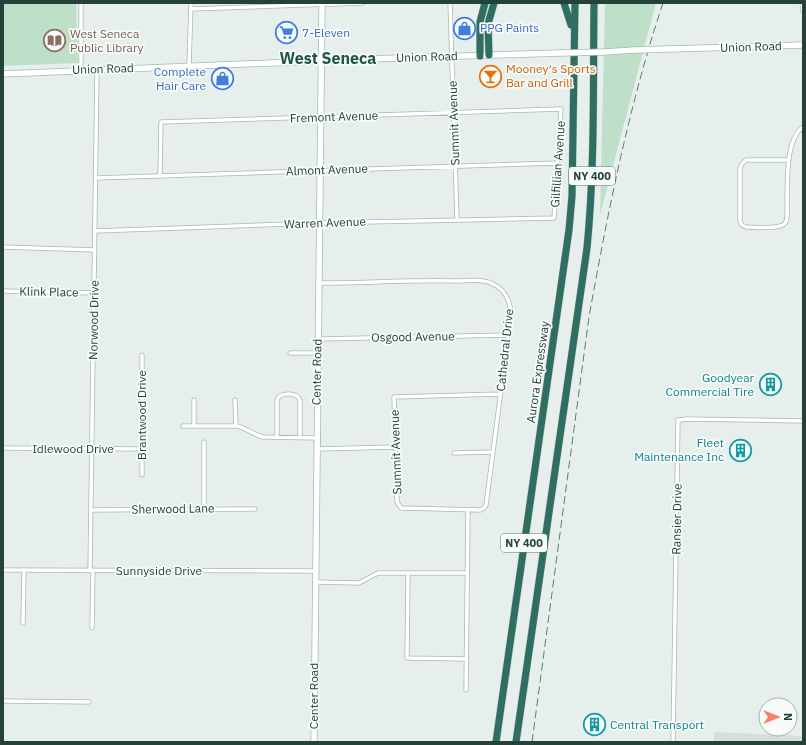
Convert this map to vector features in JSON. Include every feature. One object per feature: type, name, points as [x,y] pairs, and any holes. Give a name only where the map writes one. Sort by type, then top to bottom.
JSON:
[{"type":"highway","points":[[480,56],[480,22],[485,3]]},
{"type":"highway","points":[[564,3],[574,35]]},
{"type":"highway","name":"Aurora Expressway","points":[[496,742],[569,230],[572,196],[575,3]]},
{"type":"highway","name":"NY 400","points":[[516,742],[587,248],[592,164],[594,3]]},
{"type":"highway","points":[[489,55],[488,24],[494,4]]},
{"type":"main road","name":"Center Road","points":[[314,742],[322,4]]},
{"type":"main road","name":"Union Road","points":[[3,74],[489,55],[803,45]]},
{"type":"street","points":[[81,70],[82,3]]},
{"type":"street","points":[[189,66],[191,3]]},
{"type":"street","points":[[191,9],[364,3]]},
{"type":"street","name":"Summit Avenue","points":[[450,3],[457,219]]},
{"type":"street","points":[[802,3],[803,11]]},
{"type":"street","name":"Norwood Drive","points":[[92,628],[91,510],[97,70]]},
{"type":"street","name":"Fremont Avenue","points":[[160,176],[161,122],[561,110]]},
{"type":"street","name":"Gilfillian Avenue","points":[[554,218],[561,110]]},
{"type":"street","points":[[789,160],[746,160],[742,164],[740,168],[740,221],[742,225],[746,227],[776,227],[782,226],[786,222],[790,151],[794,136],[803,127]]},
{"type":"street","name":"Almont Avenue","points":[[96,178],[558,163]]},
{"type":"street","name":"Warren Avenue","points":[[95,231],[457,219],[554,218]]},
{"type":"street","points":[[3,247],[95,250]]},
{"type":"street","name":"Cathedral Drive","points":[[318,283],[437,280],[483,281],[490,282],[504,292],[510,304],[511,314],[486,505],[480,510],[468,510]]},
{"type":"street","name":"Klink Place","points":[[3,291],[94,293]]},
{"type":"street","name":"Osgood Avenue","points":[[318,339],[508,335]]},
{"type":"street","points":[[290,353],[318,353]]},
{"type":"street","name":"Brantwood Drive","points":[[142,355],[142,475]]},
{"type":"street","name":"Summit Avenue","points":[[468,510],[403,509],[399,507],[397,502],[394,397],[500,394]]},
{"type":"street","points":[[277,437],[278,397],[281,395],[296,395],[300,400],[300,438]]},
{"type":"street","points":[[194,400],[194,426]]},
{"type":"street","points":[[235,400],[236,426]]},
{"type":"street","name":"Ransier Drive","points":[[673,742],[678,420],[803,421]]},
{"type":"street","points":[[183,426],[240,426],[257,436],[317,438]]},
{"type":"street","points":[[204,442],[204,509]]},
{"type":"street","points":[[317,449],[396,447]]},
{"type":"street","name":"Idlewood Drive","points":[[3,448],[142,449]]},
{"type":"street","points":[[454,453],[493,452]]},
{"type":"street","name":"Sherwood Lane","points":[[91,510],[255,508]]},
{"type":"street","points":[[466,690],[468,510]]},
{"type":"street","name":"Sunnyside Drive","points":[[3,570],[315,571]]},
{"type":"street","points":[[23,623],[24,570]]},
{"type":"street","points":[[315,582],[359,583],[378,573],[467,573]]},
{"type":"street","points":[[408,573],[407,658],[466,659]]},
{"type":"street","points":[[3,701],[89,702]]},
{"type":"shaded area","points":[[714,732],[758,734],[758,737],[803,736],[803,742],[714,742]]},
{"type":"green space","points":[[3,3],[76,3],[78,63],[3,66]]},
{"type":"green space","points":[[605,3],[656,3],[600,215]]},
{"type":"railway","points":[[532,742],[589,317],[620,158],[640,80],[663,3]]},
{"type":"place","name":"PPG Paints","points":[[465,28]]},
{"type":"place","name":"7-Eleven","points":[[287,33]]},
{"type":"place","name":"West Seneca Public Library","points":[[54,41]]},
{"type":"place","name":"Mooney's Sports Bar and Grill","points":[[491,76]]},
{"type":"place","name":"Complete Hair Care","points":[[222,79]]},
{"type":"place","name":"Goodyear Commercial Tire","points":[[770,385]]},
{"type":"place","name":"Fleet Maintenance Inc","points":[[740,450]]},
{"type":"place","name":"Central Transport","points":[[594,725]]},
{"type":"district","name":"West Seneca","points":[[328,58]]}]
